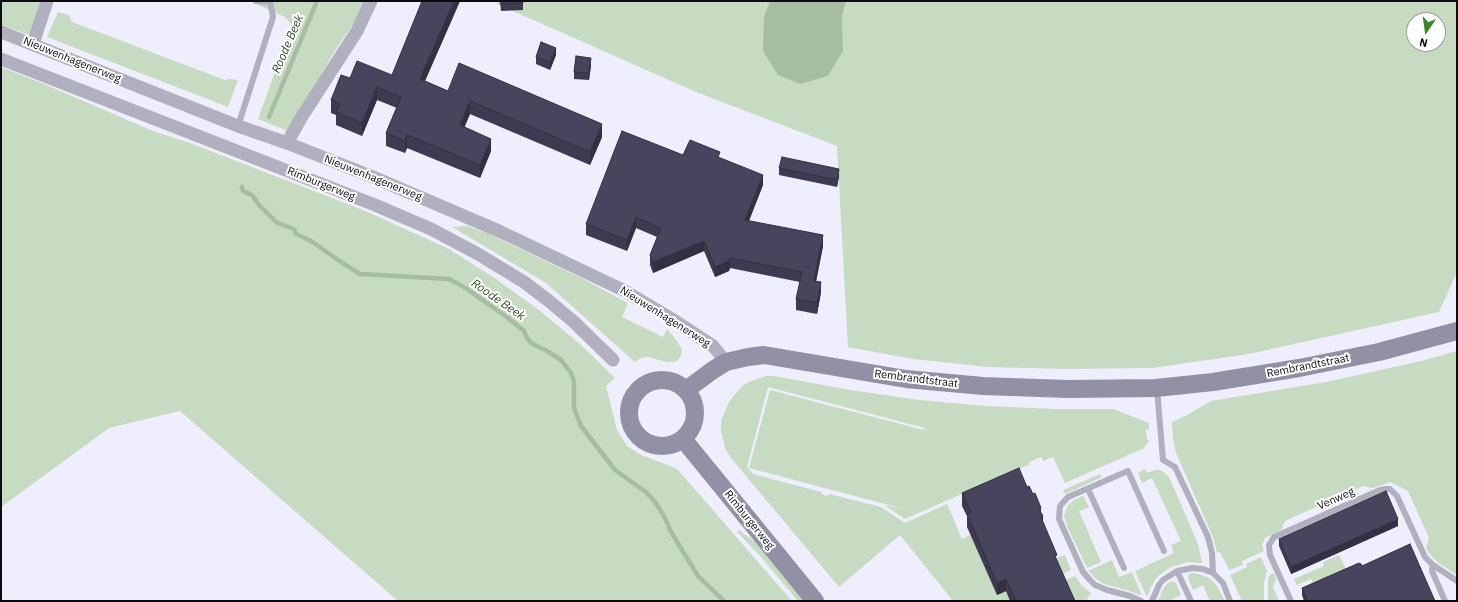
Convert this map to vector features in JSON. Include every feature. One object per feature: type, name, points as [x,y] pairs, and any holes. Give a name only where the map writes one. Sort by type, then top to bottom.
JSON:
[{"type":"street","points":[[33,44],[47,1]]},
{"type":"street","points":[[287,144],[301,118],[357,31],[371,1]]},
{"type":"street","name":"Nieuwenhagenerweg","points":[[1,32],[238,126],[373,177],[499,231],[623,290],[672,319],[713,346],[726,362]]},
{"type":"street","name":"Rimburgerweg","points":[[1,59],[368,203],[430,229],[478,254],[524,282],[574,322],[613,360]]},
{"type":"street","name":"Rembrandtstraat","points":[[686,390],[726,362],[764,355],[878,375],[983,386],[1068,390],[1156,388],[1213,382],[1299,368],[1379,352],[1457,331]]},
{"type":"street","points":[[654,380],[663,380],[679,384],[686,390],[691,397],[695,415],[691,428],[683,440],[676,444],[660,447],[652,446],[639,438],[630,425],[628,409],[634,394],[639,388],[654,380]]},
{"type":"street","name":"Rimburgerweg","points":[[683,440],[814,601]]},
{"type":"lane","points":[[238,126],[273,17],[270,2],[256,1]]},
{"type":"lane","points":[[1156,388],[1163,460],[1175,467],[1208,537],[1212,553],[1213,573]]},
{"type":"lane","points":[[1141,601],[1130,596],[1100,588],[1089,579],[1083,572],[1059,519],[1058,513],[1064,501],[1068,497],[1128,471],[1164,551]]},
{"type":"lane","points":[[1088,488],[1124,568]]},
{"type":"lane","name":"Venweg","points":[[1291,601],[1270,555],[1269,545],[1274,537],[1380,490],[1390,489],[1397,496],[1425,557],[1433,565],[1457,581]]},
{"type":"lane","name":"Venweg","points":[[1433,565],[1432,571],[1445,601]]},
{"type":"lane","points":[[1152,601],[1156,590],[1163,580],[1177,570],[1193,568],[1203,569],[1213,573],[1222,583],[1230,601]]},
{"type":"lane","points":[[1177,570],[1191,601]]},
{"type":"shaded area","points":[[1,1],[40,1],[30,35],[1,25]]},
{"type":"shaded area","points":[[249,1],[369,1],[336,49],[288,131],[258,119],[292,25],[285,17]]},
{"type":"shaded area","points":[[497,1],[1457,1],[1457,272],[1439,312],[1249,354],[1152,368],[1066,369],[988,367],[913,359],[848,347],[837,146],[696,92],[497,4]]},
{"type":"shaded area","points":[[770,1],[846,1],[842,16],[843,51],[828,76],[800,84],[778,75],[763,51],[764,17]]},
{"type":"shaded area","points":[[58,12],[69,15],[72,22],[225,80],[238,80],[228,107],[47,37]]},
{"type":"shaded area","points":[[1,67],[153,131],[190,143],[363,210],[449,249],[496,279],[539,310],[581,345],[615,378],[606,386],[617,430],[627,446],[641,455],[678,470],[792,601],[398,601],[180,411],[109,428],[1,507]]},
{"type":"shaded area","points":[[467,226],[487,233],[583,279],[628,303],[622,317],[663,337],[667,329],[682,349],[681,356],[677,361],[671,362],[648,357],[641,358],[635,362],[546,283],[452,227]]},
{"type":"shaded area","points":[[1457,351],[1457,575],[1437,562],[1428,552],[1426,547],[1429,538],[1408,491],[1390,482],[1373,488],[1363,486],[1285,521],[1281,530],[1265,538],[1262,545],[1264,551],[1242,561],[1243,565],[1229,570],[1220,552],[1217,553],[1213,537],[1176,453],[1172,422],[1211,401],[1326,382],[1421,361]]},
{"type":"shaded area","points":[[766,376],[774,376],[850,390],[919,400],[986,406],[1055,409],[1113,409],[1149,423],[1149,430],[1146,430],[1147,440],[1149,441],[1144,448],[1065,483],[1053,457],[1043,461],[1041,457],[1029,462],[1030,464],[905,519],[884,505],[904,509],[749,468],[770,390],[924,430],[925,428],[768,387],[747,467],[753,474],[821,492],[823,495],[828,496],[829,494],[881,507],[905,523],[947,504],[962,539],[970,535],[1054,559],[1065,555],[1071,570],[1039,584],[1012,601],[953,601],[900,535],[839,587],[731,458],[726,450],[721,432],[721,421],[729,402],[742,386]]},
{"type":"shaded area","points":[[1145,469],[1147,473],[1155,470],[1161,470],[1169,477],[1198,544],[1202,563],[1188,562],[1171,567],[1157,577],[1147,597],[1135,571],[1174,553],[1171,545],[1181,541],[1152,478],[1142,483],[1138,473]]},
{"type":"shaded area","points":[[1100,474],[1102,477],[1065,494],[1063,490]]},
{"type":"shaded area","points":[[1083,496],[1089,507],[1079,511],[1101,562],[1087,568],[1067,526],[1064,516],[1068,505],[1074,500]]},
{"type":"shaded area","points":[[739,530],[755,542],[805,601],[798,601],[760,556],[737,532]]},
{"type":"shaded area","points":[[1339,555],[1347,571],[1314,585],[1311,579],[1297,585],[1294,579],[1324,566],[1323,562]]},
{"type":"shaded area","points":[[1261,557],[1267,571],[1264,583],[1264,601],[1242,601],[1230,575],[1247,567],[1246,564]]},
{"type":"shaded area","points":[[1112,560],[1119,577],[1132,572],[1142,596],[1104,584],[1088,571]]},
{"type":"shaded area","points":[[1193,573],[1211,579],[1217,586],[1225,601],[1210,601],[1203,585],[1193,590],[1188,578],[1189,574]]},
{"type":"shaded area","points":[[1274,573],[1276,579],[1273,587],[1279,601],[1268,601],[1268,579],[1270,575]]},
{"type":"shaded area","points":[[1075,576],[1082,586],[1091,593],[1086,601],[1070,601],[1046,589]]},
{"type":"shaded area","points":[[1171,581],[1176,583],[1181,595],[1171,600],[1172,601],[1158,601],[1163,589]]},
{"type":"building","points":[[422,1],[454,1],[420,79],[448,91],[459,63],[602,124],[590,152],[470,101],[460,125],[491,139],[480,165],[407,135],[405,141],[386,133],[401,97],[377,87],[362,123],[336,112],[340,104],[331,100],[341,75],[350,78],[357,61],[392,75]]},
{"type":"building","points":[[501,1],[523,1],[523,3],[501,4]]},
{"type":"building","points":[[541,42],[556,48],[550,62],[536,57]]},
{"type":"building","points":[[576,56],[591,58],[589,73],[574,72]]},
{"type":"building","points":[[622,131],[683,155],[690,140],[720,152],[718,157],[763,175],[745,220],[823,235],[814,281],[821,282],[817,303],[796,299],[802,272],[730,258],[729,261],[715,267],[704,241],[653,262],[650,255],[661,228],[636,217],[627,240],[586,224]]},
{"type":"building","points":[[782,157],[839,169],[837,180],[779,168]]},
{"type":"building","points":[[1019,468],[1027,487],[1029,486],[1033,494],[1035,493],[1041,508],[1039,509],[1043,516],[1041,517],[1057,555],[1055,556],[1075,601],[1016,601],[1006,579],[997,583],[967,514],[971,512],[962,493]]},
{"type":"building","points":[[1386,491],[1398,519],[1291,567],[1279,539]]},
{"type":"building","points":[[1410,544],[1435,601],[1307,601],[1302,588],[1359,563],[1362,566]]},
{"type":"waterway","name":"Roode Beek","points":[[269,117],[317,1]]},
{"type":"waterway","name":"Roode Beek","points":[[242,187],[243,191],[252,195],[259,205],[276,222],[294,229],[296,234],[311,241],[360,274],[449,279],[464,287],[508,318],[524,331],[531,343],[561,360],[571,373],[574,381],[574,408],[581,426],[615,470],[646,492],[655,502],[664,516],[671,532],[698,576],[724,601]]}]
